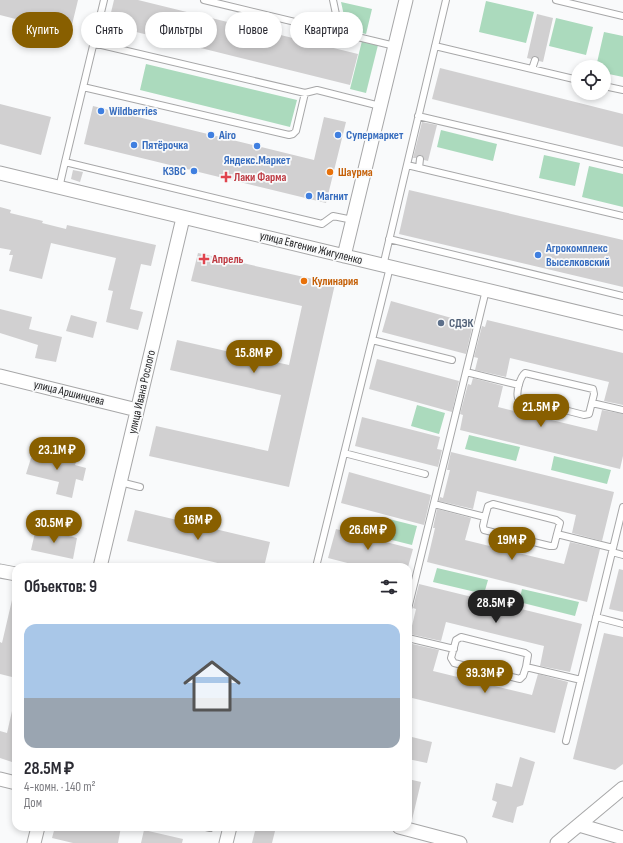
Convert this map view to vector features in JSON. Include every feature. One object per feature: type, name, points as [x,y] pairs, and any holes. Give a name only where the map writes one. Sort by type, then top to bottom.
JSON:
[{"type":"street","points":[[344,256],[406,0]]},
{"type":"street","name":"улица Евгении Жигуленко","points":[[0,174],[623,323]]},
{"type":"street","name":"улица Ивана Рослого","points":[[101,563],[183,218]]},
{"type":"street","name":"улица Аршинцева","points":[[0,376],[137,410]]},
{"type":"street","points":[[0,571],[12,573]]},
{"type":"street","points":[[0,779],[12,782]]},
{"type":"street","points":[[557,843],[623,788]]},
{"type":"street","points":[[579,825],[623,838]]},
{"type":"street","points":[[412,830],[460,843]]},
{"type":"street","points":[[34,843],[37,831]]},
{"type":"street","points":[[226,843],[229,831]]},
{"type":"lane","points":[[101,12],[104,0]]},
{"type":"lane","points":[[204,0],[290,21]]},
{"type":"lane","points":[[332,0],[335,12]]},
{"type":"lane","points":[[317,563],[372,340],[387,266],[389,239],[446,0]]},
{"type":"lane","points":[[556,0],[623,16]]},
{"type":"lane","points":[[363,38],[395,46]]},
{"type":"lane","points":[[435,46],[571,78]]},
{"type":"lane","points":[[59,188],[92,48]]},
{"type":"lane","points":[[114,48],[305,93],[317,90],[380,106]]},
{"type":"lane","points":[[532,69],[535,60]]},
{"type":"lane","points":[[83,87],[289,135],[294,134],[296,131],[305,93]]},
{"type":"lane","points":[[611,87],[623,90]]},
{"type":"lane","points":[[418,116],[623,164]]},
{"type":"lane","points":[[418,168],[420,160]]},
{"type":"lane","points":[[65,162],[322,224],[333,216],[353,220]]},
{"type":"lane","points":[[407,165],[623,216]]},
{"type":"lane","points":[[389,239],[623,296]]},
{"type":"lane","points":[[412,593],[486,290]]},
{"type":"lane","points":[[372,340],[452,360]]},
{"type":"lane","points":[[466,372],[520,385]]},
{"type":"lane","points":[[523,374],[534,375],[593,389],[594,392],[592,403],[589,414],[584,415],[518,398],[517,395],[523,374]]},
{"type":"lane","points":[[592,403],[623,410]]},
{"type":"lane","points":[[344,453],[425,474]]},
{"type":"lane","points":[[120,482],[140,487]]},
{"type":"lane","points":[[434,504],[485,516]]},
{"type":"lane","points":[[490,504],[558,521],[554,546],[484,530],[483,526],[485,516],[487,508],[490,504]]},
{"type":"lane","points":[[566,741],[623,507]]},
{"type":"lane","points":[[557,534],[612,550],[623,555]]},
{"type":"lane","points":[[596,617],[623,624]]},
{"type":"lane","points":[[459,637],[518,651],[528,655],[526,667],[523,676],[520,679],[454,663],[451,658],[456,640],[459,637]]},
{"type":"lane","points":[[412,639],[454,649]]},
{"type":"lane","points":[[526,667],[581,680]]},
{"type":"green space","points":[[486,1],[534,12],[526,43],[479,32]]},
{"type":"green space","points":[[341,2],[372,9],[366,34],[363,33],[363,12],[343,12]]},
{"type":"green space","points":[[556,18],[593,27],[586,55],[549,46]]},
{"type":"green space","points":[[604,32],[623,36],[623,77],[611,74],[611,60],[598,60]]},
{"type":"green space","points":[[363,41],[378,45],[366,93],[350,89],[360,48],[363,48]]},
{"type":"green space","points":[[146,64],[297,100],[290,127],[140,90]]},
{"type":"green space","points":[[441,130],[497,144],[493,161],[437,147]]},
{"type":"green space","points":[[544,155],[580,163],[575,186],[539,178]]},
{"type":"green space","points":[[589,166],[623,174],[623,207],[582,197]]},
{"type":"green space","points":[[417,405],[445,413],[439,434],[411,426]]},
{"type":"green space","points":[[469,435],[520,447],[516,461],[465,449]]},
{"type":"green space","points":[[554,456],[611,470],[607,484],[551,470]]},
{"type":"green space","points":[[389,519],[417,526],[412,545],[384,538]]},
{"type":"green space","points":[[437,568],[488,580],[484,594],[433,582]]},
{"type":"green space","points":[[522,589],[579,602],[575,616],[519,602]]},
{"type":"building","points":[[0,0],[78,0],[73,21],[73,12],[12,12],[12,18],[0,15]]},
{"type":"building","points":[[114,0],[138,0],[187,12],[145,12],[145,34],[137,32],[137,12],[111,12]]},
{"type":"building","points":[[537,14],[553,18],[543,62],[539,61],[536,56],[531,59],[527,58]]},
{"type":"building","points":[[217,19],[225,21],[225,48],[282,48],[282,35],[290,37],[290,48],[334,48],[358,54],[350,85],[201,48],[217,48]]},
{"type":"building","points":[[440,68],[623,114],[623,147],[432,99]]},
{"type":"building","points":[[0,104],[51,117],[41,155],[0,144]]},
{"type":"building","points":[[93,106],[314,160],[324,117],[346,122],[326,203],[84,144]]},
{"type":"building","points":[[422,122],[437,125],[428,161],[424,160],[424,157],[421,155],[413,158]]},
{"type":"building","points":[[73,170],[83,172],[80,182],[71,179]]},
{"type":"building","points":[[409,190],[623,240],[623,287],[399,234]]},
{"type":"building","points":[[0,207],[11,210],[10,213],[43,221],[42,223],[66,229],[67,225],[156,245],[151,266],[141,264],[130,309],[143,312],[138,330],[106,322],[113,291],[108,290],[116,258],[51,243],[42,279],[9,271],[13,255],[9,255],[11,250],[0,248]]},
{"type":"building","points":[[198,253],[335,284],[289,487],[149,456],[156,426],[268,451],[281,395],[170,370],[177,340],[289,365],[302,306],[191,281]]},
{"type":"building","points":[[391,301],[473,324],[466,354],[382,332]]},
{"type":"building","points":[[0,309],[32,317],[29,329],[62,337],[56,362],[35,358],[38,345],[0,333]]},
{"type":"building","points":[[71,315],[97,322],[93,338],[66,331]]},
{"type":"building","points":[[487,320],[623,353],[623,405],[604,401],[609,382],[510,358],[506,377],[475,370],[478,358],[474,357],[482,326],[485,327]]},
{"type":"building","points":[[377,359],[459,381],[452,412],[369,389]]},
{"type":"building","points":[[473,378],[503,386],[498,407],[597,431],[602,410],[623,414],[623,456],[620,469],[460,430],[463,415],[460,414],[468,384],[471,385]]},
{"type":"building","points":[[362,417],[440,437],[437,449],[442,450],[438,467],[355,446]]},
{"type":"building","points":[[43,451],[77,459],[75,465],[86,468],[83,481],[76,479],[72,498],[56,494],[59,482],[26,474],[31,458],[37,452]]},
{"type":"building","points":[[451,452],[614,492],[602,541],[572,533],[576,515],[477,491],[473,509],[439,501],[440,497],[443,498],[450,470],[447,470]]},
{"type":"building","points":[[349,472],[431,495],[424,525],[341,503]]},
{"type":"building","points":[[437,509],[471,518],[465,540],[564,564],[570,542],[600,549],[587,602],[427,562],[435,528],[433,528]]},
{"type":"building","points":[[135,510],[270,542],[265,563],[218,563],[127,541]]},
{"type":"building","points":[[36,528],[77,538],[73,559],[31,550]]},
{"type":"building","points":[[336,529],[413,549],[409,563],[347,563],[328,558]]},
{"type":"building","points":[[619,569],[623,570],[623,612],[609,609]]},
{"type":"building","points":[[419,584],[582,624],[570,672],[540,666],[544,646],[446,622],[441,641],[412,634],[412,626],[416,609],[413,608]]},
{"type":"building","points":[[12,600],[12,677],[0,674],[0,642],[2,643]]},
{"type":"building","points":[[604,633],[623,637],[623,764],[615,770],[573,759]]},
{"type":"building","points":[[412,644],[439,650],[433,671],[532,695],[538,674],[568,682],[555,733],[412,698]]},
{"type":"building","points":[[12,711],[12,762],[0,758],[0,731],[7,733]]},
{"type":"building","points":[[412,737],[432,742],[427,763],[412,760]]},
{"type":"building","points":[[520,757],[535,762],[523,805],[517,807],[513,823],[492,817],[497,802],[492,800],[496,783],[512,787]]},
{"type":"building","points":[[412,780],[421,782],[412,820]]},
{"type":"building","points":[[54,831],[120,831],[118,843],[73,843],[52,838]]},
{"type":"building","points":[[144,831],[183,839],[182,843],[141,843]]},
{"type":"building","points":[[255,831],[275,831],[272,843],[252,843]]},
{"type":"place","name":"Wildberries","points":[[101,111]]},
{"type":"place","name":"Airo","points":[[211,135]]},
{"type":"place","name":"Супермаркет","points":[[338,135]]},
{"type":"place","name":"Пятёрочка","points":[[134,145]]},
{"type":"place","name":"Яндекс.Маркет","points":[[257,146]]},
{"type":"place","name":"КЗВС","points":[[194,171]]},
{"type":"place","name":"Шаурма","points":[[330,172]]},
{"type":"place","name":"Лаки Фарма","points":[[226,177]]},
{"type":"place","name":"Магнит","points":[[309,196]]},
{"type":"place","name":"Агрокомплекс Выселковский","points":[[538,255]]},
{"type":"place","name":"Апрель","points":[[204,259]]},
{"type":"place","name":"Кулинария","points":[[304,281]]},
{"type":"place","name":"СДЭК","points":[[441,323]]}]
